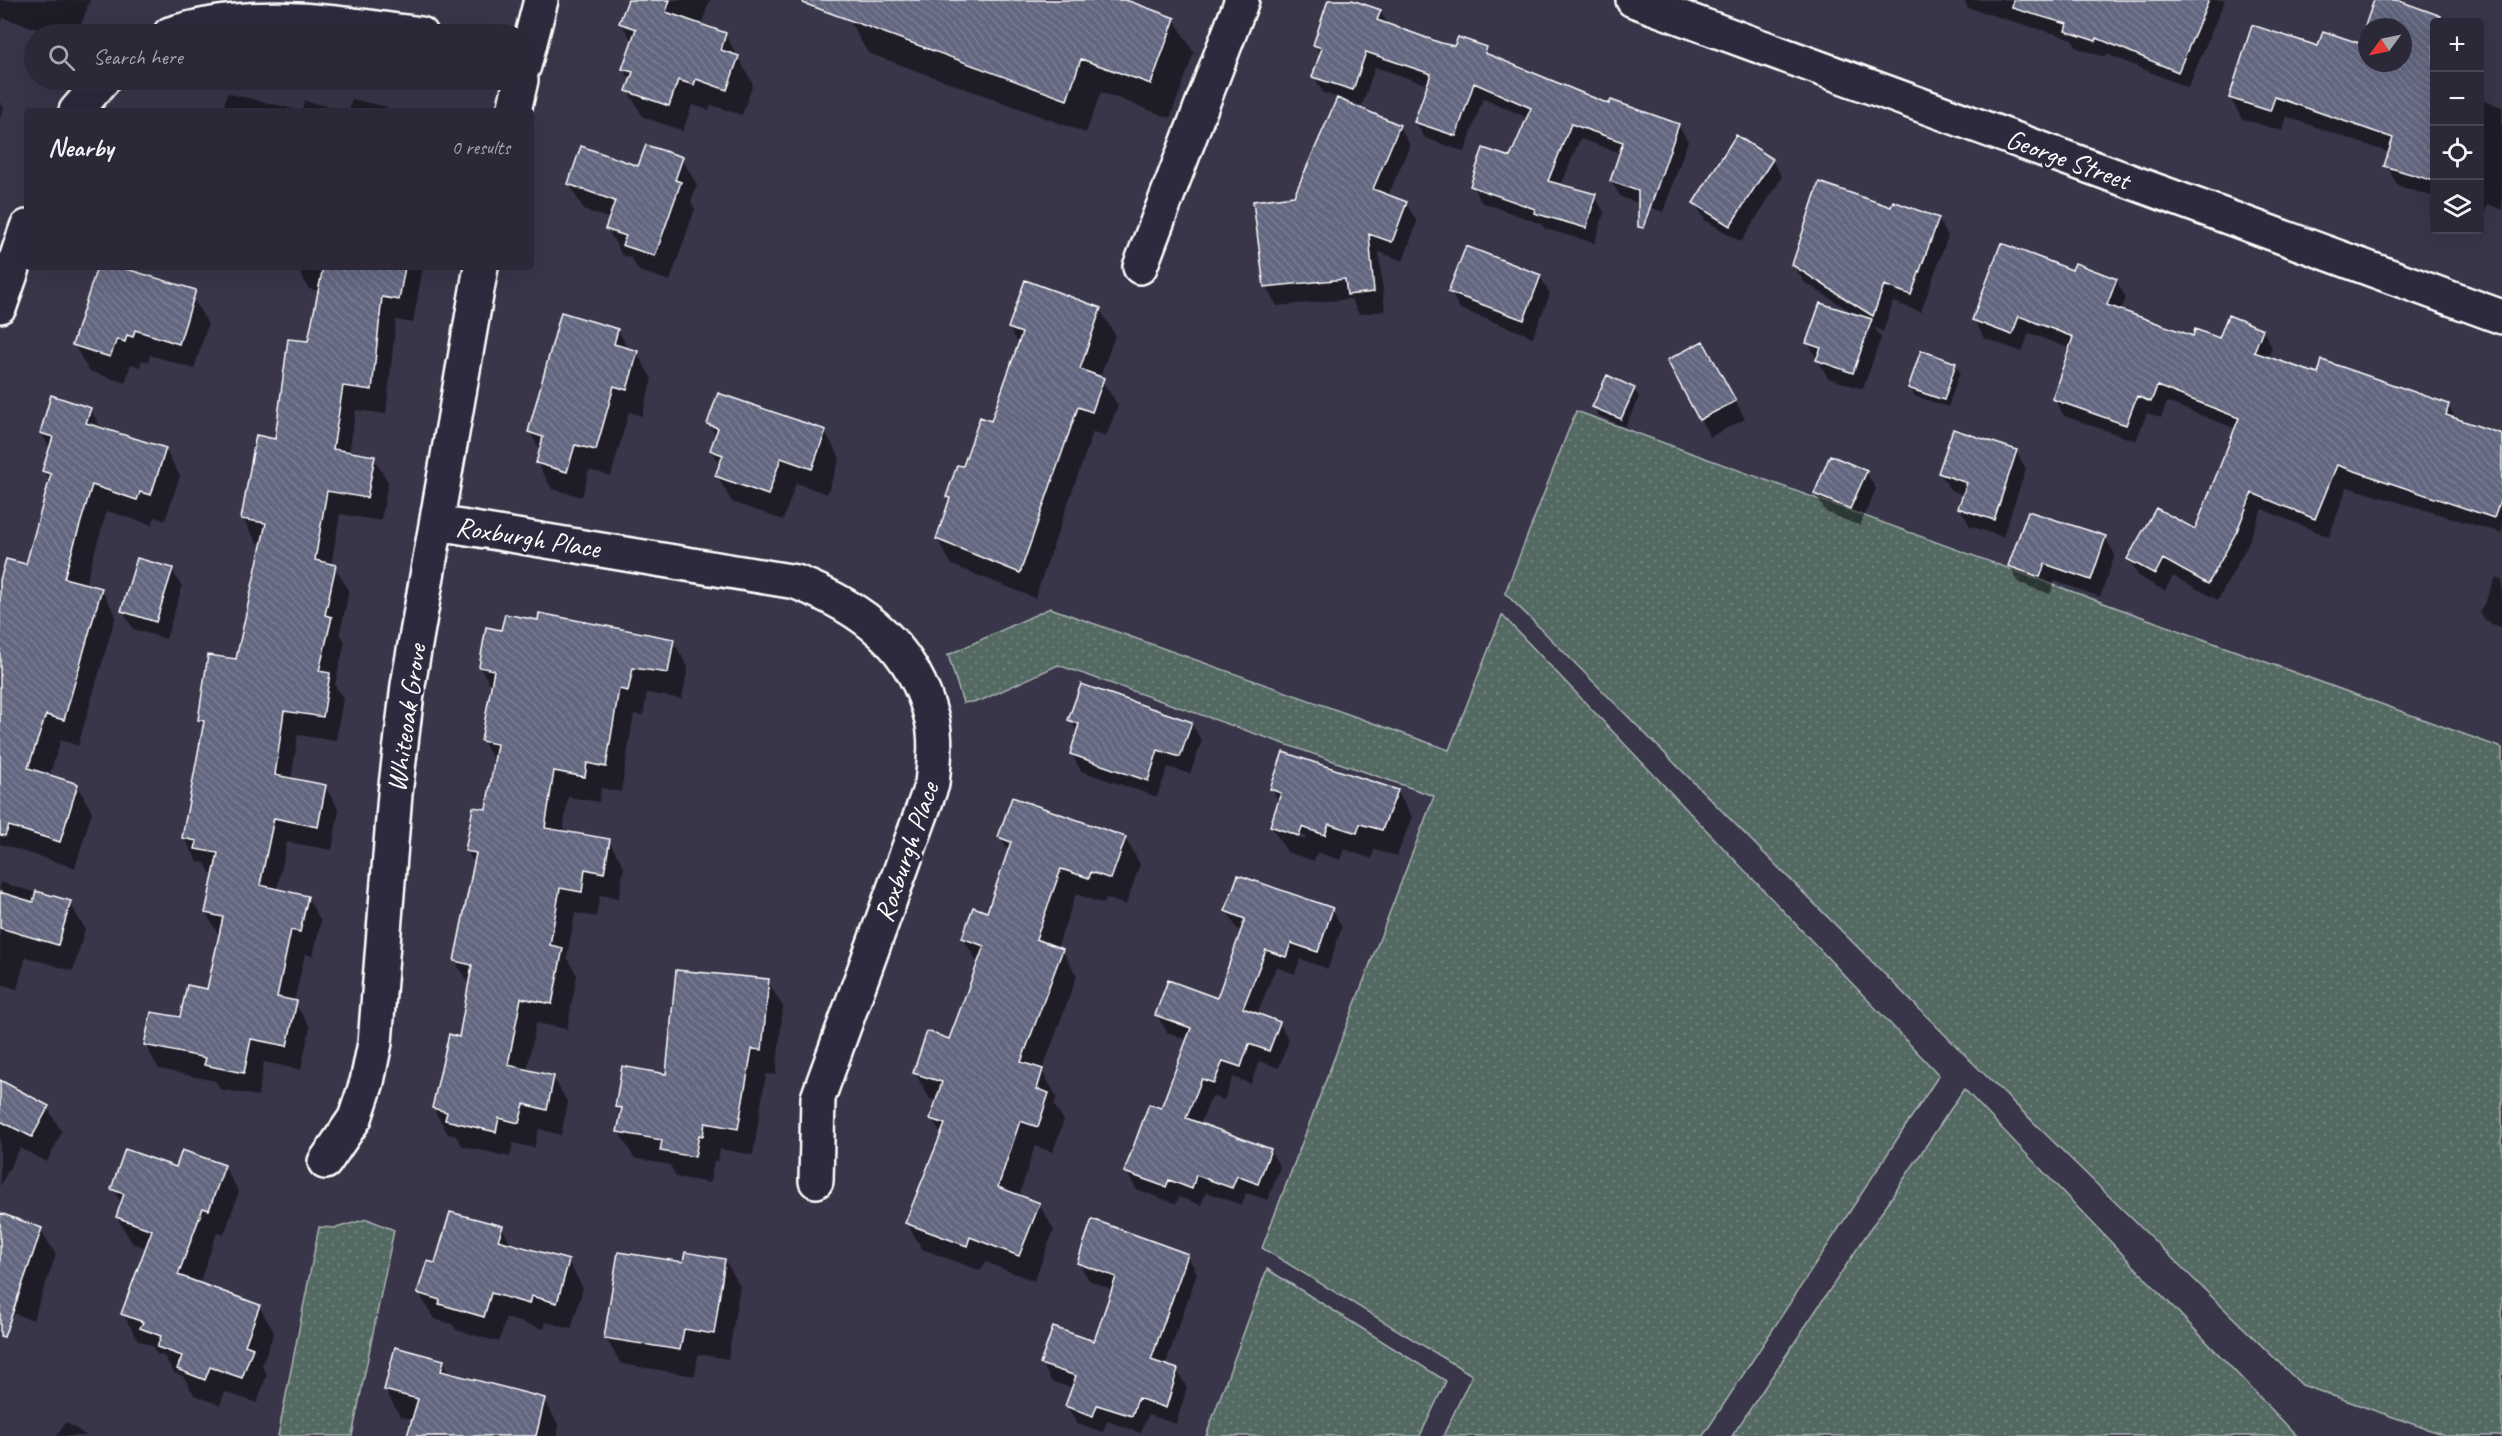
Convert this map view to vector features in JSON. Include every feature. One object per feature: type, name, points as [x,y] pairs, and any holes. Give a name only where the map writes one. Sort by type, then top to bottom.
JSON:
[{"type":"street","points":[[534,24],[541,0]]},
{"type":"street","points":[[1140,267],[1242,0]]},
{"type":"street","name":"George Street","points":[[1633,0],[2502,317]]},
{"type":"street","points":[[202,24],[250,18],[308,20],[340,24]]},
{"type":"street","points":[[79,108],[95,90]]},
{"type":"street","points":[[515,108],[519,90]]},
{"type":"street","points":[[0,306],[24,236]]},
{"type":"street","name":"Whiteoak Grove","points":[[326,1162],[355,1118],[367,1082],[375,1043],[400,750],[408,685],[480,270]]},
{"type":"street","name":"Roxburgh Place","points":[[437,523],[796,582],[834,596],[864,616],[888,638],[908,665],[923,693],[932,721],[935,751],[932,784],[818,1098],[816,1181]]},
{"type":"green space","points":[[1576,411],[2502,748],[2502,1436],[2447,1436],[2302,1385],[1975,1065],[1505,593]]},
{"type":"green space","points":[[1050,608],[1449,750],[1502,615],[1939,1075],[1703,1436],[1443,1436],[1472,1375],[1262,1248],[1434,796],[1058,665],[980,701],[963,703],[948,655]]},
{"type":"green space","points":[[1964,1089],[2297,1436],[1732,1436]]},
{"type":"green space","points":[[367,1219],[394,1230],[352,1436],[278,1436],[319,1227],[336,1228]]},
{"type":"green space","points":[[1267,1269],[1446,1381],[1420,1436],[1206,1436]]},
{"type":"building","points":[[628,0],[670,0],[666,12],[726,33],[721,50],[739,56],[727,90],[696,79],[694,85],[678,80],[669,106],[626,91],[633,72],[622,69],[636,29],[619,23]]},
{"type":"building","points":[[804,0],[1126,0],[1175,18],[1151,84],[1081,59],[1067,100],[803,3]]},
{"type":"building","points":[[1328,0],[1352,0],[1381,10],[1377,20],[1441,43],[1454,46],[1458,37],[1487,47],[1485,53],[1609,104],[1611,100],[1679,124],[1643,228],[1638,227],[1638,191],[1610,181],[1623,142],[1571,124],[1548,181],[1596,194],[1586,228],[1534,213],[1535,209],[1470,186],[1483,148],[1510,157],[1531,108],[1474,83],[1456,136],[1414,122],[1431,74],[1366,52],[1353,90],[1312,77],[1322,48],[1313,45]]},
{"type":"building","points":[[2013,0],[2209,0],[2178,72],[2097,38],[2096,41],[2065,31],[2067,24],[2012,8]]},
{"type":"building","points":[[2374,0],[2397,0],[2441,16],[2440,18],[2430,18],[2430,180],[2384,166],[2393,138],[2275,97],[2270,111],[2229,98],[2252,25],[2318,46],[2323,31],[2358,43],[2358,72],[2412,72],[2412,18],[2368,18]]},
{"type":"building","points":[[1337,98],[1400,125],[1373,189],[1407,202],[1392,242],[1369,234],[1374,292],[1347,295],[1345,279],[1264,287],[1253,201],[1294,196]]},
{"type":"building","points":[[1736,135],[1773,159],[1730,226],[1693,203]]},
{"type":"building","points":[[646,145],[683,157],[675,180],[681,182],[655,256],[622,245],[626,236],[605,229],[615,201],[568,184],[581,146],[638,166]]},
{"type":"building","points":[[1819,182],[1891,207],[1893,201],[1939,218],[1911,295],[1884,285],[1873,316],[1792,265]]},
{"type":"building","points":[[2001,243],[2072,270],[2075,263],[2117,279],[2107,305],[2193,336],[2195,329],[2219,338],[2228,315],[2263,329],[2254,352],[2318,374],[2322,360],[2449,404],[2446,415],[2502,434],[2502,496],[2494,518],[2337,465],[2315,519],[2252,493],[2237,531],[2208,584],[2163,559],[2155,574],[2127,559],[2156,508],[2195,529],[2239,418],[2157,386],[2151,402],[2137,396],[2126,425],[2052,399],[2073,337],[2019,316],[2012,335],[1972,320]]},
{"type":"building","points":[[1466,246],[1541,275],[1524,320],[1448,292]]},
{"type":"building","points":[[96,270],[130,270],[196,290],[179,344],[135,330],[133,337],[127,335],[125,342],[117,339],[110,357],[72,345]]},
{"type":"building","points":[[322,270],[404,270],[399,300],[382,297],[372,390],[343,386],[333,449],[375,456],[367,498],[327,491],[315,560],[336,565],[325,615],[332,617],[319,671],[330,673],[323,717],[284,711],[275,775],[326,785],[318,827],[274,818],[260,885],[308,896],[300,932],[291,930],[277,997],[297,1001],[287,1046],[251,1039],[244,1073],[204,1065],[206,1058],[144,1045],[151,1012],[180,1017],[187,985],[207,989],[223,917],[205,913],[218,853],[195,849],[197,841],[182,838],[204,721],[198,720],[208,655],[236,659],[266,523],[241,519],[256,435],[275,439],[288,339],[308,341]]},
{"type":"building","points":[[1025,280],[1101,308],[1080,369],[1104,378],[1092,412],[1078,407],[1020,573],[936,539],[950,498],[946,497],[957,465],[963,466],[980,417],[991,421],[1022,333],[1008,328]]},
{"type":"building","points":[[1820,303],[1872,319],[1853,373],[1816,360],[1821,348],[1806,343]]},
{"type":"building","points":[[561,312],[618,329],[614,344],[638,351],[627,390],[614,386],[596,450],[575,445],[567,472],[536,463],[543,437],[528,432]]},
{"type":"building","points":[[1703,341],[1736,401],[1699,420],[1667,360]]},
{"type":"building","points":[[1921,350],[1956,363],[1944,400],[1908,388]]},
{"type":"building","points":[[1607,375],[1635,388],[1621,419],[1592,407]]},
{"type":"building","points":[[718,393],[826,430],[812,469],[781,458],[768,495],[715,476],[723,455],[710,450],[718,428],[707,424]]},
{"type":"building","points":[[51,395],[91,408],[86,423],[166,448],[151,495],[140,492],[137,500],[92,485],[64,578],[102,588],[64,720],[46,715],[28,768],[78,784],[60,842],[9,826],[5,836],[0,835],[0,580],[6,559],[26,564],[51,474],[42,471],[53,437],[40,433]]},
{"type":"building","points":[[1953,429],[2017,450],[1994,520],[1958,508],[1967,483],[1938,473]]},
{"type":"building","points":[[1830,455],[1867,471],[1850,509],[1814,494]]},
{"type":"building","points":[[2028,511],[2106,536],[2091,580],[2045,564],[2040,577],[2008,566]]},
{"type":"building","points":[[137,558],[173,568],[156,622],[121,611]]},
{"type":"building","points":[[539,613],[674,639],[668,673],[633,668],[628,691],[619,689],[606,767],[587,763],[585,777],[554,771],[545,828],[610,839],[604,873],[585,869],[582,892],[560,888],[550,945],[563,948],[552,1004],[521,998],[508,1065],[554,1076],[547,1110],[524,1104],[519,1123],[499,1118],[496,1132],[445,1120],[447,1112],[432,1108],[449,1034],[459,1037],[472,965],[454,961],[476,853],[465,851],[473,807],[486,809],[497,744],[481,741],[494,670],[479,667],[486,627],[501,630],[505,614],[538,620]]},
{"type":"building","points":[[1081,684],[1192,722],[1180,757],[1158,750],[1148,781],[1070,754],[1079,724],[1068,720]]},
{"type":"building","points":[[1283,752],[1398,790],[1382,830],[1360,824],[1357,833],[1329,824],[1325,835],[1302,827],[1299,836],[1270,826],[1281,793],[1270,789]]},
{"type":"building","points":[[1012,797],[1126,837],[1111,879],[1091,872],[1089,878],[1061,869],[1036,939],[1063,949],[1021,1062],[1043,1069],[1037,1089],[1049,1093],[1038,1127],[1020,1121],[998,1187],[1040,1203],[1019,1256],[970,1237],[967,1246],[905,1223],[945,1124],[930,1119],[942,1082],[913,1073],[927,1031],[949,1039],[984,946],[962,938],[973,907],[987,912],[1011,842],[998,837]]},
{"type":"building","points":[[1238,875],[1333,908],[1318,952],[1291,943],[1286,957],[1266,950],[1243,1008],[1280,1022],[1269,1051],[1249,1044],[1241,1067],[1223,1061],[1214,1083],[1202,1079],[1186,1118],[1271,1149],[1258,1184],[1237,1176],[1232,1188],[1196,1175],[1192,1189],[1169,1180],[1166,1187],[1124,1172],[1149,1104],[1161,1108],[1191,1028],[1155,1015],[1168,980],[1217,998],[1245,919],[1225,911]]},
{"type":"building","points":[[36,891],[71,901],[58,945],[0,928],[0,892],[33,902]]},
{"type":"building","points":[[676,970],[769,979],[762,1050],[752,1049],[738,1129],[705,1123],[703,1136],[699,1135],[695,1157],[660,1151],[662,1140],[617,1132],[622,1108],[615,1107],[622,1066],[666,1074]]},
{"type":"building","points":[[0,1080],[49,1106],[32,1137],[0,1121]]},
{"type":"building","points":[[125,1149],[176,1167],[182,1150],[225,1165],[209,1210],[203,1208],[178,1275],[260,1305],[245,1345],[253,1348],[242,1378],[210,1367],[205,1380],[177,1369],[182,1356],[157,1347],[161,1336],[140,1328],[143,1322],[121,1314],[152,1230],[116,1217],[124,1194],[111,1189]]},
{"type":"building","points":[[450,1212],[503,1226],[498,1240],[569,1260],[557,1303],[531,1296],[529,1304],[491,1293],[484,1317],[439,1304],[440,1300],[417,1293],[427,1261],[435,1263]]},
{"type":"building","points":[[0,1213],[42,1228],[4,1337],[0,1336]]},
{"type":"building","points":[[1092,1219],[1188,1254],[1151,1360],[1178,1369],[1166,1408],[1138,1398],[1132,1416],[1097,1405],[1093,1416],[1065,1406],[1076,1376],[1040,1364],[1053,1327],[1094,1341],[1116,1277],[1077,1263]]},
{"type":"building","points":[[618,1252],[683,1262],[685,1252],[725,1259],[714,1334],[684,1329],[680,1350],[604,1338]]},
{"type":"building","points":[[395,1347],[444,1360],[441,1371],[545,1398],[536,1436],[407,1436],[418,1399],[384,1390]]}]
